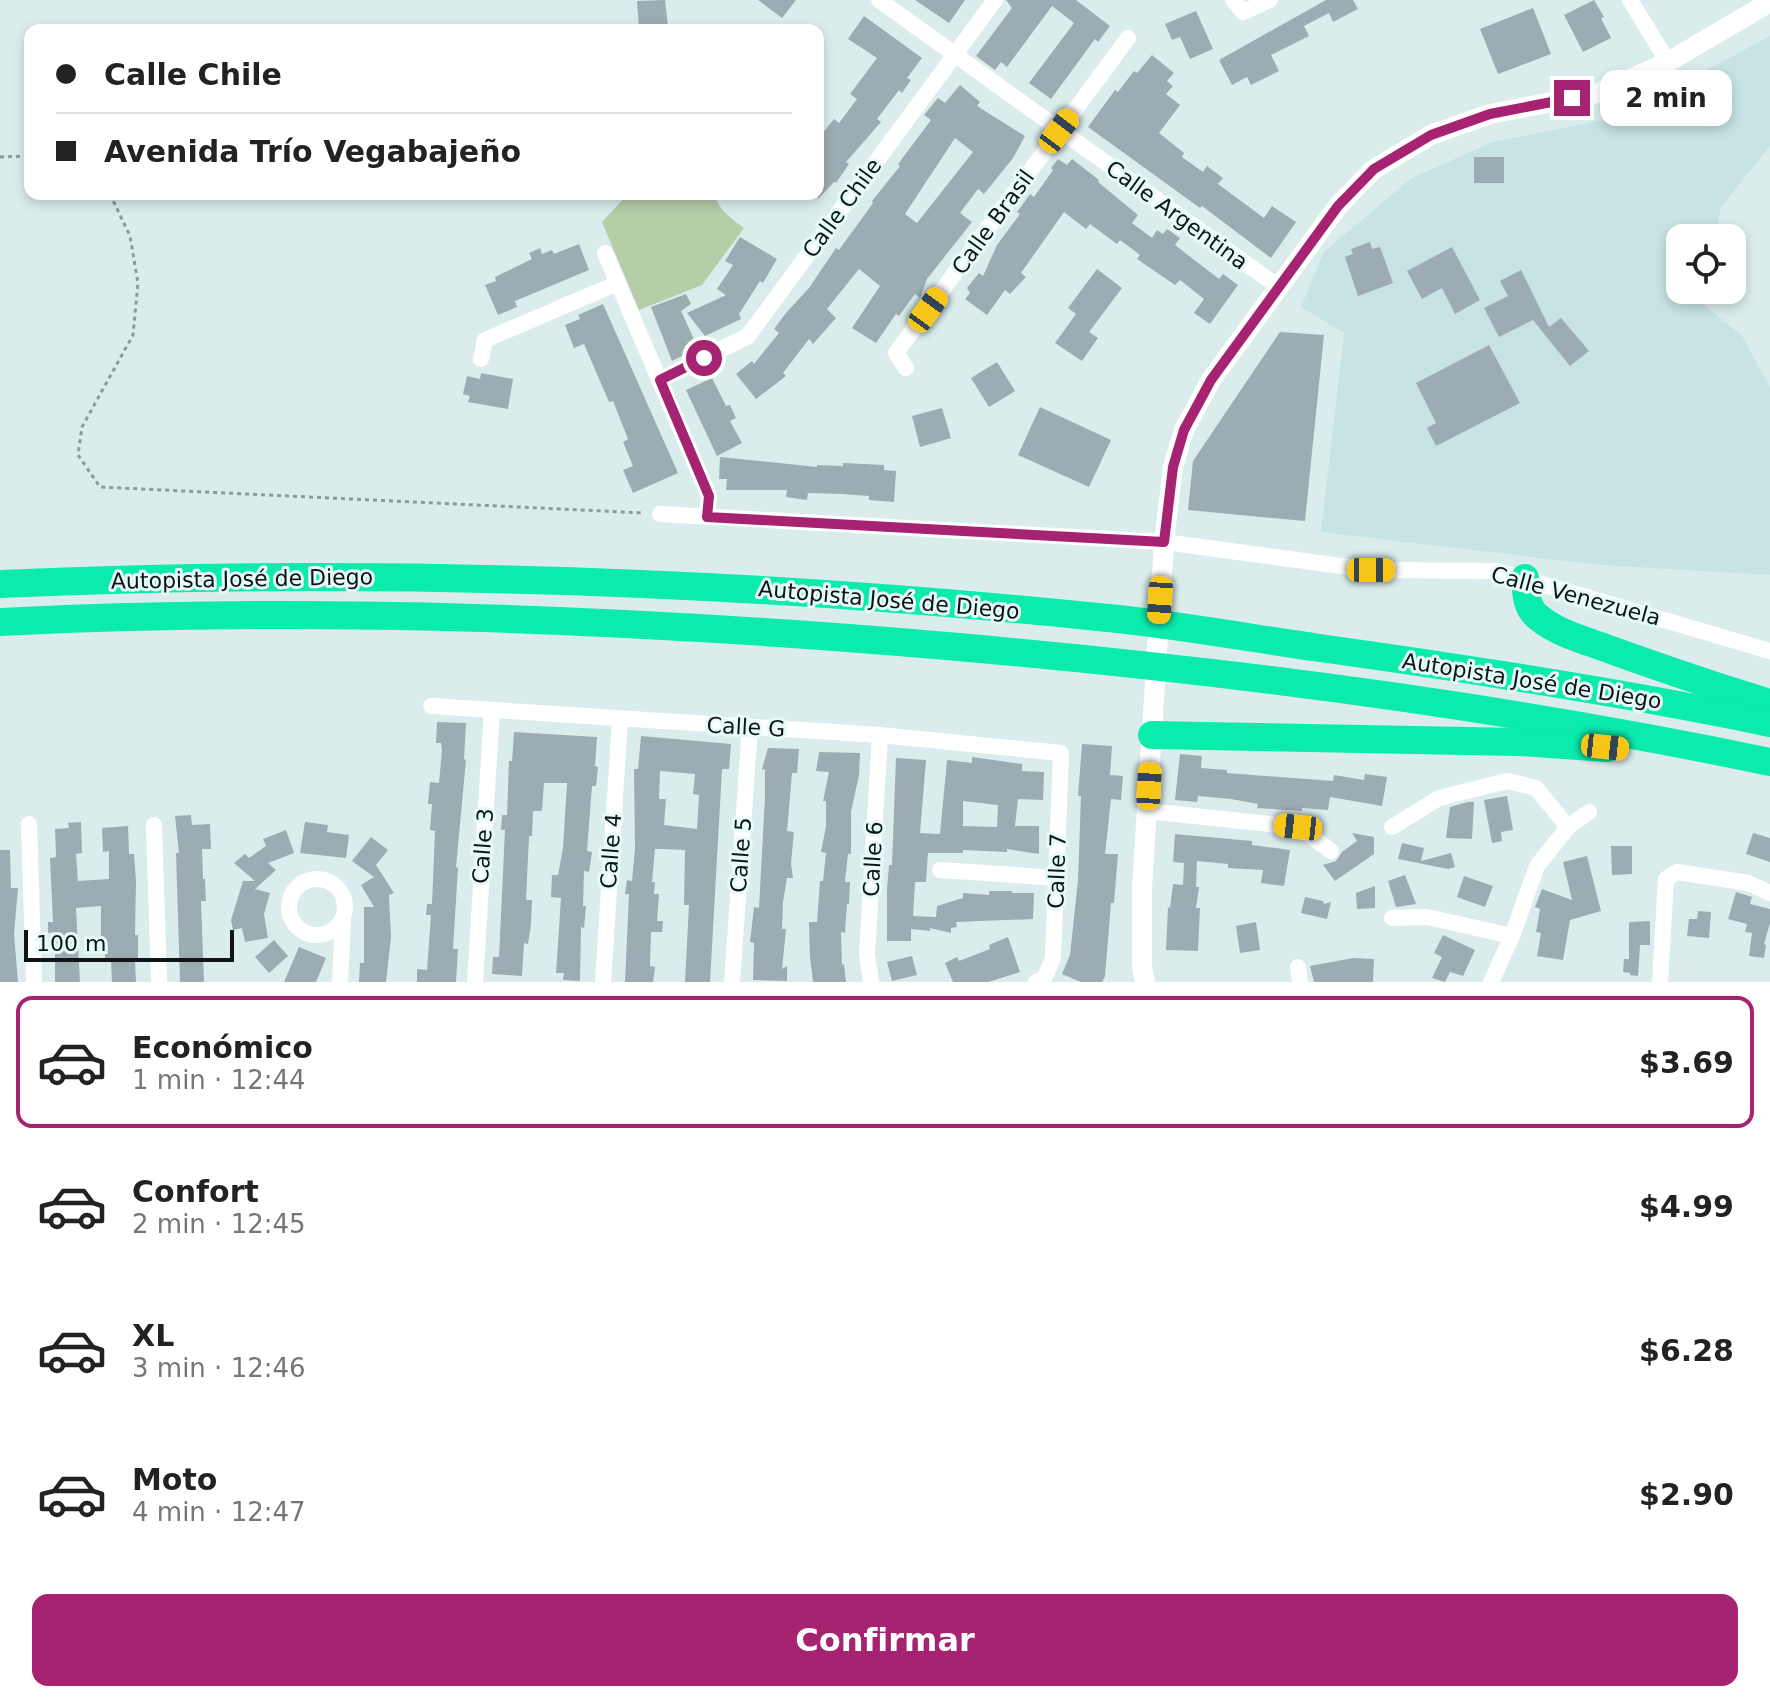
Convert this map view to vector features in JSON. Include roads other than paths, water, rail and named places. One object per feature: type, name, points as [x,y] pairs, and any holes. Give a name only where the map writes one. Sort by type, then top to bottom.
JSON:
[{"type":"highway","name":"Autopista José de Diego","points":[[0,584],[213,577],[394,577],[756,590],[1110,618],[1540,680],[1770,723]]},
{"type":"highway","points":[[1525,578],[1532,611],[1549,625],[1695,680],[1770,703]]},
{"type":"highway","name":"Autopista José de Diego","points":[[0,622],[209,616],[581,621],[762,630],[1107,660],[1376,694],[1531,718],[1770,762]]},
{"type":"highway","points":[[1152,735],[1519,742],[1650,752],[1719,752]]},
{"type":"street","name":"Calle Argentina","points":[[879,0],[1280,288]]},
{"type":"street","name":"Calle Chile","points":[[660,380],[748,336],[995,0]]},
{"type":"street","points":[[1233,0],[1243,12],[1270,0]]},
{"type":"street","points":[[1630,0],[1668,62]]},
{"type":"street","points":[[1145,982],[1142,967],[1142,887],[1164,542],[1173,467],[1184,430],[1211,380],[1338,206],[1374,169],[1431,135],[1490,114],[1599,93],[1668,62],[1770,2]]},
{"type":"street","name":"Calle Brasil","points":[[906,368],[896,353],[1128,38]]},
{"type":"street","points":[[605,253],[709,496],[707,517]]},
{"type":"street","points":[[481,359],[485,340],[618,283]]},
{"type":"street","name":"Calle Venezuela","points":[[660,514],[1164,542],[1371,570],[1497,571],[1770,651]]},
{"type":"street","name":"Calle G","points":[[431,706],[880,735],[1061,753]]},
{"type":"street","name":"Calle 3","points":[[475,982],[492,710]]},
{"type":"street","name":"Calle 4","points":[[603,982],[620,720]]},
{"type":"street","name":"Calle 5","points":[[732,982],[750,727]]},
{"type":"street","name":"Calle 6","points":[[871,982],[867,954],[880,735]]},
{"type":"street","name":"Calle 7","points":[[1036,982],[1044,979],[1053,958],[1061,753]]},
{"type":"street","points":[[1392,827],[1439,798],[1507,781],[1536,788],[1568,827]]},
{"type":"street","points":[[1148,811],[1298,827],[1331,851]]},
{"type":"street","points":[[1491,982],[1512,936],[1537,866],[1568,827],[1589,812]]},
{"type":"street","points":[[29,824],[34,982]]},
{"type":"street","points":[[154,825],[159,982]]},
{"type":"street","points":[[940,870],[1058,878]]},
{"type":"street","points":[[1660,982],[1666,879],[1677,872],[1748,883],[1770,893]]},
{"type":"street","points":[[1392,918],[1427,917],[1512,936]]},
{"type":"street","points":[[340,982],[343,920]]}]
